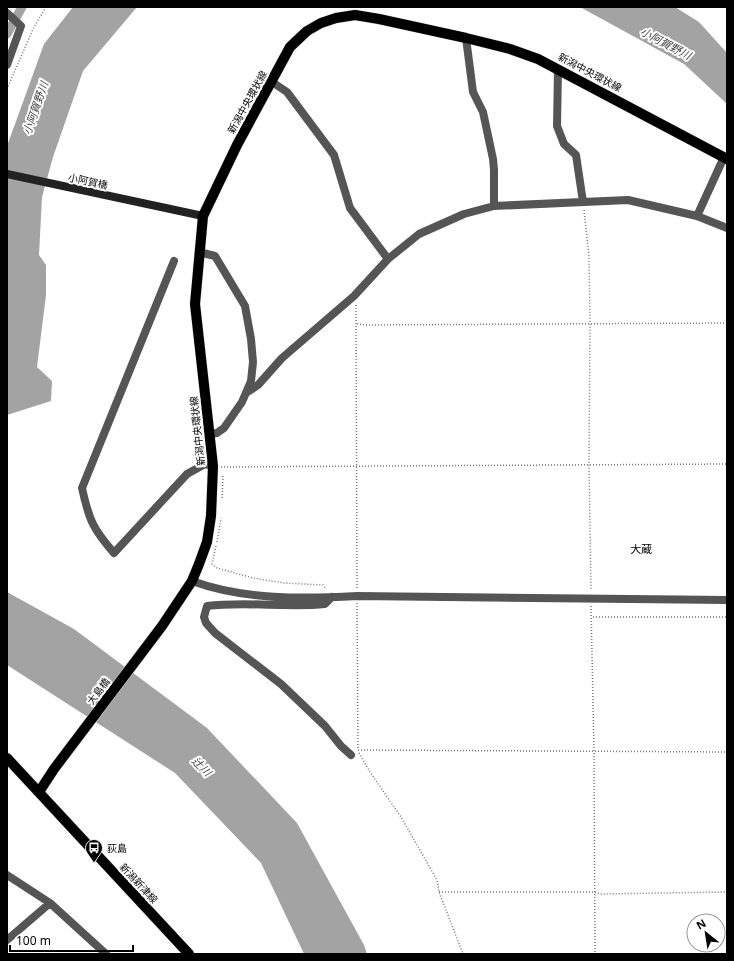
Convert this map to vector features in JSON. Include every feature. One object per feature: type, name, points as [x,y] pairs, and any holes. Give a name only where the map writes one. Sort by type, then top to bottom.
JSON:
[{"type":"main road","name":"新潟中央環状線","points":[[162,626],[192,581],[207,542],[212,516],[218,466],[209,434],[195,304],[202,216],[237,145],[290,47],[307,31],[321,23],[336,18],[355,15],[466,38],[510,49],[538,59],[558,69],[725,158]]},
{"type":"main road","name":"大島橋","points":[[39,792],[54,769],[162,626]]},
{"type":"main road","name":"新潟新津線","points":[[7,758],[189,954]]},
{"type":"street","points":[[7,13],[21,26],[7,65]]},
{"type":"street","points":[[466,38],[473,92],[483,112],[493,159],[494,206]]},
{"type":"street","points":[[558,69],[557,126],[564,144],[576,155],[583,202]]},
{"type":"street","points":[[272,82],[287,92],[334,155],[350,208],[388,258]]},
{"type":"street","points":[[697,216],[725,158]]},
{"type":"street","name":"小阿賀橋","points":[[7,174],[202,216]]},
{"type":"street","points":[[246,393],[258,385],[282,358],[354,296],[388,258],[419,234],[464,214],[494,206],[628,200],[697,216],[727,228]]},
{"type":"street","points":[[199,252],[216,256],[245,306],[251,339],[253,362],[251,381],[242,402],[224,428],[217,433],[209,434]]},
{"type":"street","points":[[174,261],[82,488],[88,514],[96,531],[114,553],[187,474],[205,464],[218,466]]},
{"type":"street","points":[[192,581],[229,591],[270,597],[357,596],[727,600]]},
{"type":"street","points":[[332,597],[325,604],[307,606],[223,604],[207,606],[204,617],[206,623],[215,633],[281,684],[325,726],[341,746],[354,753]]},
{"type":"street","points":[[7,875],[50,903],[106,954]]},
{"type":"street","points":[[7,940],[50,903]]},
{"type":"path","points":[[7,89],[33,29],[46,7]]},
{"type":"path","points":[[583,202],[589,257],[589,465],[594,751],[595,954]]},
{"type":"path","points":[[354,296],[356,302],[357,596]]},
{"type":"path","points":[[356,324],[727,323]]},
{"type":"path","points":[[222,500],[218,466],[727,464]]},
{"type":"path","points":[[221,514],[220,528],[212,564],[217,568],[253,578],[284,583],[324,585],[332,597]]},
{"type":"path","points":[[357,607],[354,753],[370,772],[401,817],[437,880],[439,892],[463,954]]},
{"type":"path","points":[[592,617],[727,617]]},
{"type":"path","points":[[354,753],[594,751],[727,752]]},
{"type":"path","points":[[439,892],[594,892],[600,894],[727,892]]},
{"type":"water","name":"小阿賀野川","points":[[73,7],[137,7],[83,71],[53,157],[42,197],[39,255],[46,265],[46,295],[37,367],[52,381],[51,401],[7,415],[7,146],[44,44]]},
{"type":"water","name":"小阿賀野川","points":[[580,7],[675,7],[699,22],[727,53],[727,104],[684,64]]},
{"type":"water","name":"辻川","points":[[7,592],[74,629],[207,728],[297,823],[364,945],[367,954],[304,954],[261,863],[175,773],[7,665]]},
{"type":"waterway","points":[[7,34],[22,7]]},
{"type":"place","name":"荻島","points":[[94,863]]},
{"type":"district","name":"大蔵","points":[[641,548]]}]
